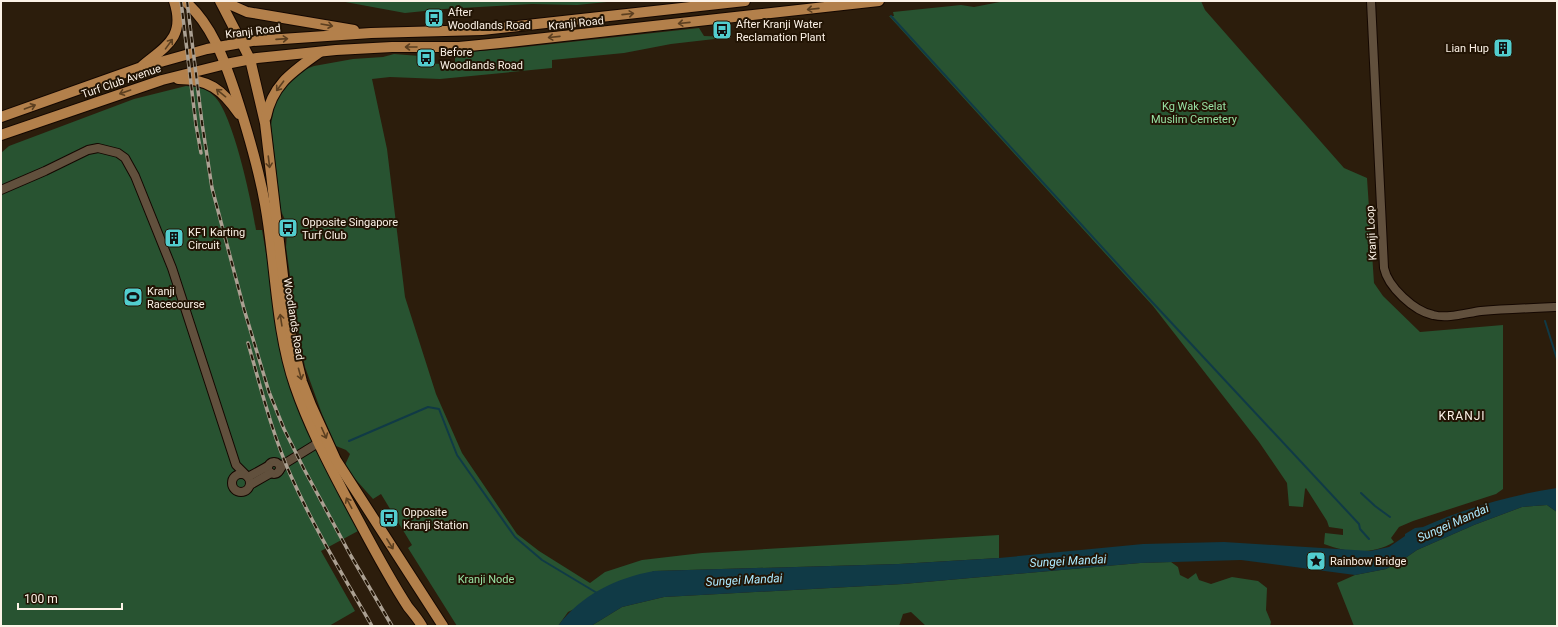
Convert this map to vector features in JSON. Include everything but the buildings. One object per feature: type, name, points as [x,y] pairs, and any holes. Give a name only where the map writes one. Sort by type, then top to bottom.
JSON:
[{"type":"main road","points":[[139,68],[165,49],[173,37],[177,26],[178,17],[174,1]]},
{"type":"main road","name":"Woodlands Road","points":[[185,1],[203,21],[214,37],[226,64],[245,123],[265,204],[280,318],[289,365],[295,386],[318,443],[378,555],[408,606],[422,626]]},
{"type":"main road","points":[[221,1],[248,12],[371,33]]},
{"type":"main road","name":"Woodlands Road","points":[[221,1],[250,59],[265,123],[286,301],[292,341],[302,382],[336,460],[443,626]]},
{"type":"main road","name":"Kranji Road","points":[[218,47],[243,43],[371,33],[482,30],[745,1]]},
{"type":"main road","name":"Kranji Road","points":[[250,59],[392,47],[459,47],[879,1]]},
{"type":"main road","name":"Turf Club Avenue","points":[[1,117],[139,68],[218,47]]},
{"type":"main road","points":[[265,123],[269,106],[278,87],[290,74],[320,52]]},
{"type":"main road","name":"Turf Club Avenue","points":[[1,135],[162,80],[250,59]]},
{"type":"main road","points":[[162,80],[198,80],[211,85],[224,95],[245,123]]},
{"type":"main road","points":[[1,142],[17,130]]},
{"type":"street","name":"Kranji Loop","points":[[1370,1],[1384,268],[1386,277],[1413,305],[1425,313],[1433,315],[1440,316],[1480,311],[1557,307]]},
{"type":"street","points":[[1,190],[88,150],[98,148],[118,153],[125,158],[135,176],[172,268],[236,465],[235,477],[232,481],[233,486],[238,492],[246,491],[250,485],[280,463],[318,443]]},
{"type":"street","points":[[272,470],[272,462],[280,463]]},
{"type":"street","points":[[236,465],[247,476],[250,485]]},
{"type":"street","points":[[235,477],[241,474],[247,476],[272,470]]},
{"type":"green space","points":[[340,1],[617,1],[577,5],[532,4],[444,9],[405,13]]},
{"type":"green space","name":"Kg Wak Selat Muslim Cemetery","points":[[1005,1],[1201,1],[1205,10],[1344,168],[1367,178],[1374,283],[1383,296],[1420,332],[1503,325],[1503,489],[1496,494],[1399,527],[1391,538],[1394,542],[1377,549],[1369,551],[1351,551],[1324,544],[1325,533],[1343,535],[1343,529],[1329,527],[1327,521],[1306,488],[1303,507],[1289,506],[1287,483],[1259,442],[1153,306],[889,16],[894,16],[893,12],[961,5],[974,7]]},
{"type":"green space","name":"Kranji Node","points":[[699,28],[704,36],[732,37],[671,44],[624,53],[552,60],[552,68],[440,79],[390,77],[372,79],[387,149],[405,297],[436,394],[462,453],[517,534],[539,551],[590,583],[605,572],[642,560],[702,553],[999,535],[999,558],[899,564],[654,571],[568,612],[558,626],[457,626],[408,548],[412,545],[381,494],[373,499],[349,472],[345,465],[350,454],[346,450],[336,446],[322,414],[305,367],[296,318],[286,247],[287,232],[290,231],[288,222],[286,222],[281,211],[271,125],[275,102],[284,86],[301,71],[314,66],[353,59],[383,57],[394,54],[420,56],[419,63],[443,64],[455,62],[455,55],[468,52]]},
{"type":"green space","name":"Kranji Racecourse","points":[[186,86],[202,88],[214,96],[228,120],[235,139],[246,180],[256,230],[262,230],[276,312],[312,440],[358,531],[321,551],[355,611],[329,626],[1,626],[1,153],[9,146],[134,99]]},
{"type":"green space","points":[[1547,505],[1557,512],[1557,626],[1354,626],[1337,583],[1355,575],[1386,569],[1417,550],[1474,525],[1522,507]]},
{"type":"green space","points":[[1171,562],[1178,567],[1180,575],[1188,579],[1196,573],[1199,580],[1211,584],[1232,577],[1258,581],[1267,588],[1266,610],[1271,622],[1270,626],[926,626],[911,612],[903,614],[899,626],[591,626],[622,607],[664,597],[903,584],[1140,563]]},
{"type":"water","name":"Sungei Mandai","points":[[1557,488],[1557,512],[1547,505],[1522,507],[1474,525],[1417,550],[1386,569],[1355,575],[1241,560],[1140,563],[903,584],[664,597],[622,607],[591,626],[558,626],[577,605],[600,590],[626,578],[654,571],[899,564],[999,558],[1143,544],[1224,542],[1370,551],[1389,547],[1415,528],[1423,527],[1472,508],[1523,494]]},
{"type":"waterway","points":[[891,16],[1153,303],[1359,524],[1360,529],[1369,539]]},
{"type":"waterway","points":[[1545,321],[1557,359]]},
{"type":"waterway","points":[[349,441],[428,407],[439,409],[457,455],[515,537],[542,560],[597,593]]},
{"type":"waterway","points":[[1361,493],[1390,517]]},
{"type":"railway","points":[[181,1],[196,125],[201,153]]},
{"type":"railway","points":[[187,1],[202,123],[212,188],[244,309],[269,392],[284,429],[304,469],[351,556],[392,626]]},
{"type":"railway","points":[[248,343],[272,427],[291,476],[319,533],[372,626]]},
{"type":"place","name":"After Woodlands Road","points":[[434,18]]},
{"type":"place","name":"After Kranji Water Reclamation Plant","points":[[722,30]]},
{"type":"place","name":"Lian Hup","points":[[1503,48]]},
{"type":"place","name":"Before Woodlands Road","points":[[426,58]]},
{"type":"place","name":"Opposite Singapore Turf Club","points":[[288,228]]},
{"type":"place","name":"KF1 Karting Circuit","points":[[174,238]]},
{"type":"place","name":"Kranji Racecourse","points":[[133,297]]},
{"type":"place","name":"Opposite Kranji Station","points":[[389,518]]},
{"type":"place","name":"Rainbow Bridge","points":[[1316,561]]},
{"type":"district","name":"KRANJI","points":[[1462,416]]}]
